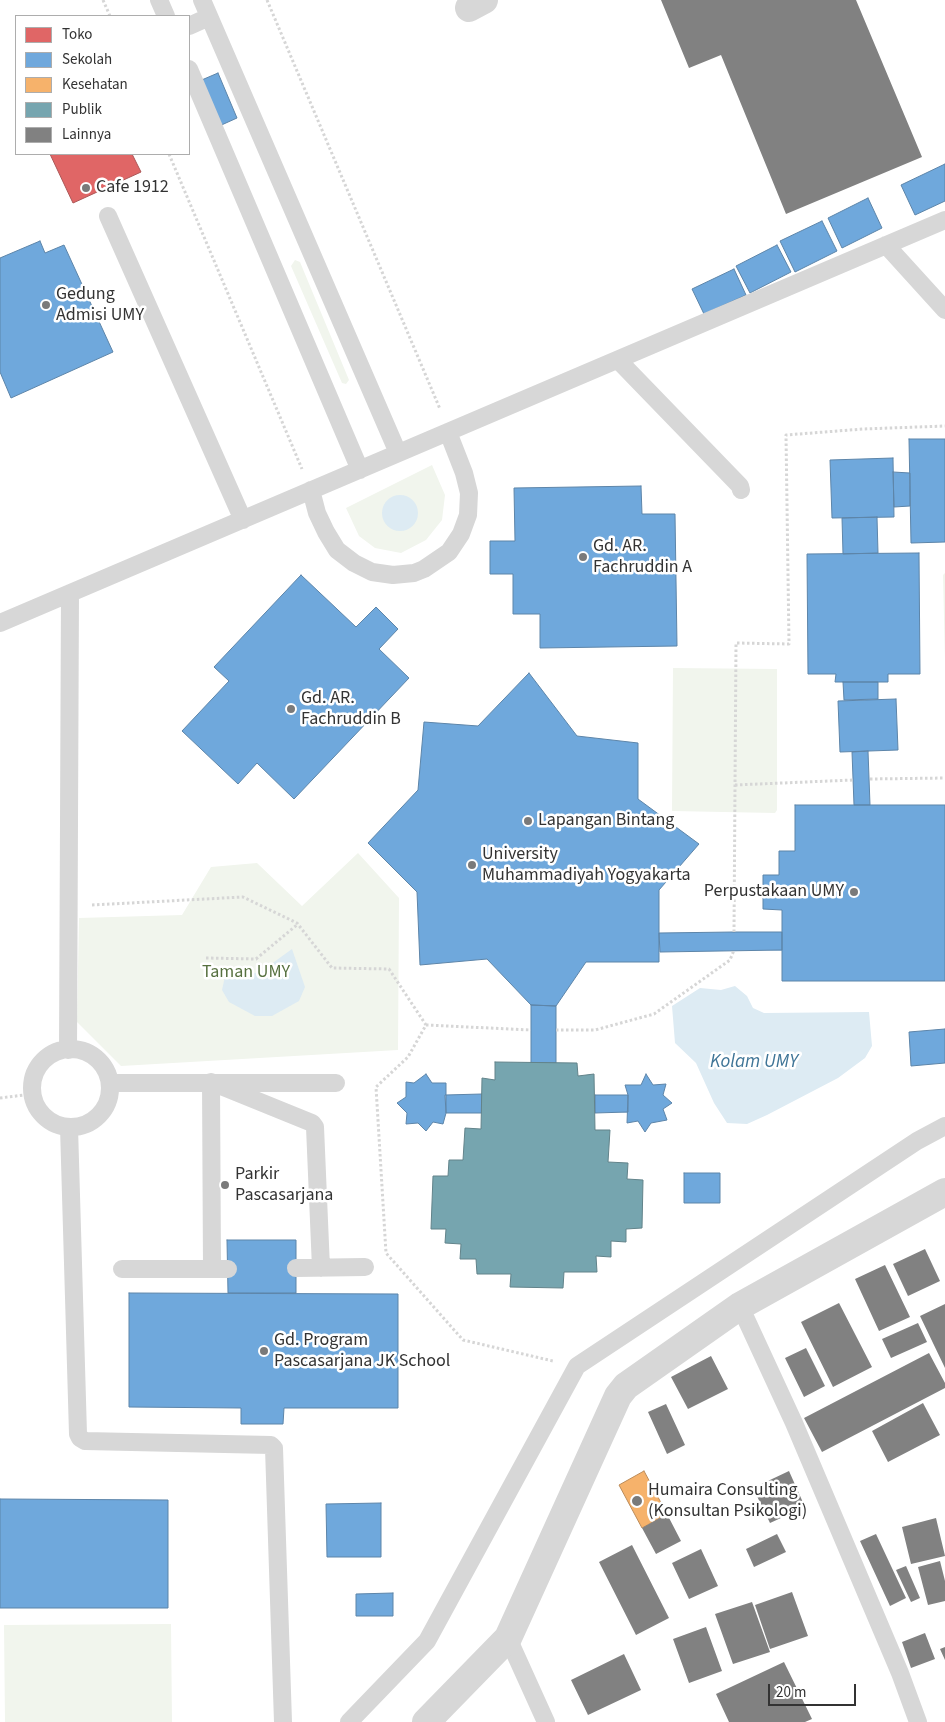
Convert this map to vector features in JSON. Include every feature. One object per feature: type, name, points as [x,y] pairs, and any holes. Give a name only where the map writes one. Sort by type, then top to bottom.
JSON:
[{"type":"street","points":[[426,1722],[508,1638],[622,1391],[740,1306],[945,1192]]},
{"type":"lane","points":[[159,0],[166,15]]},
{"type":"lane","points":[[202,0],[398,453]]},
{"type":"lane","points":[[190,26],[209,17]]},
{"type":"lane","points":[[190,71],[360,470]]},
{"type":"lane","points":[[108,216],[243,520]]},
{"type":"lane","points":[[0,623],[945,220]]},
{"type":"lane","points":[[886,245],[945,310]]},
{"type":"lane","points":[[618,360],[742,490]]},
{"type":"lane","points":[[311,490],[317,513],[326,532],[337,550],[354,563],[372,572],[393,576],[414,573],[424,569],[449,552],[461,534],[468,514],[469,493],[464,473],[448,432]]},
{"type":"lane","points":[[68,1050],[70,593]]},
{"type":"lane","points":[[68,1050],[83,1051],[96,1057],[106,1068],[111,1083],[108,1105],[92,1122],[69,1128],[56,1124],[44,1117],[36,1106],[32,1094],[32,1080],[37,1068],[45,1058],[56,1051],[68,1050]]},
{"type":"lane","points":[[211,1082],[312,1123],[315,1127],[321,1268]]},
{"type":"lane","points":[[122,1269],[220,1269],[211,1082]]},
{"type":"lane","points":[[111,1083],[336,1083]]},
{"type":"lane","points":[[349,1722],[427,1641],[577,1366],[917,1141],[945,1126]]},
{"type":"lane","points":[[69,1128],[78,1434],[80,1438],[85,1440],[271,1445],[274,1448],[283,1722]]},
{"type":"lane","points":[[296,1268],[365,1267]]},
{"type":"lane","points":[[740,1306],[797,1432],[900,1673],[918,1722]]},
{"type":"lane","points":[[508,1638],[546,1722]]},
{"type":"path","points":[[103,0],[110,15]]},
{"type":"path","points":[[267,0],[442,413],[448,432]]},
{"type":"path","points":[[169,155],[311,490]]},
{"type":"path","points":[[734,932],[736,642],[789,644],[786,435],[863,429],[945,426]]},
{"type":"path","points":[[870,779],[945,778]]},
{"type":"path","points":[[735,785],[853,780]]},
{"type":"path","points":[[69,906],[243,897],[298,924],[332,968],[389,969],[426,1025]]},
{"type":"path","points":[[206,958],[256,959],[298,924]]},
{"type":"path","points":[[556,1030],[595,1030],[654,1014],[730,960],[734,950]]},
{"type":"path","points":[[426,1025],[531,1030]]},
{"type":"path","points":[[426,1025],[408,1057],[376,1087],[387,1254],[465,1341],[577,1366]]},
{"type":"path","points":[[0,1098],[32,1094]]},
{"type":"green space","points":[[295,260],[300,262],[349,380],[346,384],[342,383],[291,266]]},
{"type":"green space","points":[[432,465],[445,495],[442,520],[426,540],[401,553],[375,548],[359,536],[346,508]]},
{"type":"green space","points":[[945,573],[945,660],[943,575]]},
{"type":"green space","points":[[673,668],[777,669],[777,810],[775,813],[672,811]]},
{"type":"green space","name":"Taman UMY","points":[[358,853],[399,898],[398,1050],[121,1066],[77,1022],[79,918],[182,915],[211,867],[257,863],[302,906]]},
{"type":"green space","points":[[171,1624],[172,1722],[5,1722],[4,1625]]},
{"type":"water","points":[[400,495],[407,496],[413,500],[417,506],[417,520],[413,526],[407,530],[400,531],[393,530],[387,526],[383,520],[382,513],[383,506],[387,500],[393,496]]},
{"type":"water","points":[[292,949],[305,987],[299,1001],[272,1016],[255,1016],[229,1002],[222,990],[226,972],[259,973]]},
{"type":"water","name":"Kolam UMY","points":[[735,986],[747,996],[753,1008],[764,1013],[869,1012],[872,1046],[865,1058],[838,1078],[747,1124],[727,1123],[714,1103],[696,1063],[675,1043],[672,1006],[700,988],[721,990]]},
{"type":"building: Toko","name":"Cafe 1912","points":[[50,155],[132,155],[141,172],[73,203]]},
{"type":"building: Sekolah","points":[[218,73],[237,118],[217,127],[197,82]]},
{"type":"building: Sekolah","points":[[945,164],[945,201],[915,215],[901,185]]},
{"type":"building: Sekolah","points":[[868,198],[882,228],[842,248],[828,218]]},
{"type":"building: Sekolah","points":[[822,221],[837,251],[795,272],[780,241]]},
{"type":"building: Sekolah","name":"Gedung Admisi UMY","points":[[40,241],[45,253],[64,245],[113,352],[11,398],[0,372],[0,258]]},
{"type":"building: Sekolah","points":[[777,245],[791,272],[750,293],[736,266]]},
{"type":"building: Sekolah","points":[[734,269],[746,295],[704,314],[692,289]]},
{"type":"building: Sekolah","points":[[909,439],[945,439],[945,542],[911,543]]},
{"type":"building: Sekolah","points":[[893,458],[894,517],[832,518],[830,460]]},
{"type":"building: Sekolah","points":[[893,472],[910,473],[910,506],[894,507]]},
{"type":"building: Sekolah","name":"Gd. AR. Fachruddin A","points":[[641,486],[642,514],[675,514],[677,646],[540,648],[540,614],[513,614],[513,574],[490,574],[490,541],[515,541],[514,488]]},
{"type":"building: Sekolah","points":[[877,517],[878,553],[843,554],[842,518]]},
{"type":"building: Sekolah","points":[[919,553],[920,674],[888,674],[888,682],[835,682],[836,674],[808,674],[807,554]]},
{"type":"building: Sekolah","name":"Gd. AR. Fachruddin B","points":[[301,575],[356,627],[376,607],[398,629],[379,649],[409,678],[294,799],[257,763],[238,784],[182,731],[229,681],[214,667]]},
{"type":"building: Sekolah","name":"Lapangan Bintang","points":[[529,673],[577,736],[638,743],[638,799],[699,844],[659,890],[659,962],[586,962],[556,1006],[531,1005],[487,959],[420,965],[417,892],[368,843],[418,790],[424,722],[478,726]]},
{"type":"building: Sekolah","points":[[843,682],[878,682],[878,699],[844,700]]},
{"type":"building: Sekolah","points":[[896,699],[898,750],[840,752],[838,701]]},
{"type":"building: Sekolah","points":[[868,751],[870,805],[854,805],[852,752]]},
{"type":"building: Sekolah","name":"Perpustakaan UMY","points":[[795,805],[945,805],[945,981],[782,981],[782,910],[763,909],[763,875],[779,875],[779,851],[795,851]]},
{"type":"building: Sekolah","points":[[782,932],[782,950],[660,952],[659,933]]},
{"type":"building: Sekolah","points":[[531,1005],[556,1006],[556,1063],[531,1063]]},
{"type":"building: Sekolah","points":[[945,1029],[945,1063],[911,1066],[909,1032]]},
{"type":"building: Sekolah","points":[[426,1074],[432,1083],[446,1083],[446,1113],[443,1124],[433,1122],[426,1131],[418,1123],[406,1124],[407,1113],[397,1103],[406,1097],[406,1082],[414,1083]]},
{"type":"building: Sekolah","points":[[646,1074],[653,1085],[666,1084],[663,1095],[672,1103],[663,1109],[667,1120],[651,1123],[645,1132],[638,1121],[627,1123],[628,1095],[625,1085],[641,1085]]},
{"type":"building: Sekolah","points":[[482,1094],[482,1113],[446,1113],[445,1095]]},
{"type":"building: Sekolah","points":[[595,1095],[628,1095],[628,1112],[595,1113]]},
{"type":"building: Sekolah","points":[[684,1173],[720,1173],[720,1203],[684,1203]]},
{"type":"building: Sekolah","points":[[227,1240],[296,1240],[296,1293],[228,1293]]},
{"type":"building: Sekolah","name":"Gd. Program Pascasarjana JK School","points":[[129,1293],[398,1294],[398,1408],[284,1408],[283,1424],[241,1424],[241,1408],[129,1407]]},
{"type":"building: Sekolah","points":[[0,1499],[168,1500],[168,1608],[0,1608]]},
{"type":"building: Sekolah","points":[[381,1503],[381,1557],[327,1557],[326,1504]]},
{"type":"building: Sekolah","points":[[393,1593],[393,1616],[356,1616],[356,1594]]},
{"type":"building: Kesehatan","points":[[644,1471],[667,1514],[642,1528],[619,1485]]},
{"type":"building: Publik","points":[[495,1062],[577,1063],[578,1076],[594,1074],[595,1130],[610,1130],[608,1162],[628,1163],[627,1179],[643,1180],[642,1228],[626,1229],[626,1242],[611,1241],[611,1257],[596,1256],[597,1272],[564,1272],[563,1288],[510,1287],[511,1274],[477,1274],[476,1259],[460,1259],[461,1244],[445,1243],[446,1229],[431,1229],[433,1176],[448,1176],[449,1160],[463,1160],[465,1128],[481,1129],[482,1078],[495,1080]]},
{"type":"building: Lainnya","points":[[661,0],[856,0],[922,157],[786,214],[721,55],[689,68]]},
{"type":"building: Lainnya","points":[[925,1249],[940,1281],[908,1296],[893,1264]]},
{"type":"building: Lainnya","points":[[885,1265],[910,1317],[879,1331],[855,1279]]},
{"type":"building: Lainnya","points":[[839,1303],[872,1367],[833,1387],[801,1322]]},
{"type":"building: Lainnya","points":[[945,1304],[945,1368],[920,1316]]},
{"type":"building: Lainnya","points":[[918,1323],[927,1342],[891,1358],[882,1339]]},
{"type":"building: Lainnya","points":[[806,1348],[825,1386],[804,1397],[785,1358]]},
{"type":"building: Lainnya","points":[[929,1353],[945,1383],[945,1388],[822,1452],[804,1418]]},
{"type":"building: Lainnya","points":[[711,1356],[728,1389],[688,1409],[671,1377]]},
{"type":"building: Lainnya","points":[[923,1403],[940,1435],[888,1462],[872,1431]]},
{"type":"building: Lainnya","points":[[666,1404],[685,1445],[667,1454],[648,1412]]},
{"type":"building: Lainnya","points":[[789,1471],[805,1507],[770,1523],[753,1488]]},
{"type":"building: Lainnya","points":[[667,1514],[681,1541],[656,1554],[642,1528]]},
{"type":"building: Lainnya","points":[[936,1518],[945,1556],[911,1564],[902,1527]]},
{"type":"building: Lainnya","points":[[777,1534],[786,1552],[754,1567],[746,1549]]},
{"type":"building: Lainnya","points":[[876,1534],[906,1598],[890,1606],[860,1541]]},
{"type":"building: Lainnya","points":[[632,1545],[669,1618],[636,1635],[599,1562]]},
{"type":"building: Lainnya","points":[[701,1549],[718,1586],[689,1599],[672,1563]]},
{"type":"building: Lainnya","points":[[940,1561],[945,1581],[945,1601],[928,1605],[918,1567]]},
{"type":"building: Lainnya","points":[[906,1566],[920,1598],[911,1602],[896,1570]]},
{"type":"building: Lainnya","points":[[792,1592],[808,1636],[770,1649],[755,1605]]},
{"type":"building: Lainnya","points":[[752,1602],[770,1652],[733,1664],[715,1614]]},
{"type":"building: Lainnya","points":[[706,1627],[722,1671],[689,1683],[673,1639]]},
{"type":"building: Lainnya","points":[[925,1633],[935,1659],[911,1668],[902,1642]]},
{"type":"building: Lainnya","points":[[945,1647],[945,1660],[940,1649]]},
{"type":"building: Lainnya","points":[[624,1654],[641,1690],[588,1715],[571,1680]]},
{"type":"building: Lainnya","points":[[784,1662],[812,1719],[805,1722],[729,1722],[716,1694]]},
{"type":"place","name":"Cafe 1912","points":[[86,188]]},
{"type":"place","name":"Gedung Admisi UMY","points":[[46,305]]},
{"type":"place","name":"Gd. AR. Fachruddin A","points":[[583,557]]},
{"type":"place","name":"Gd. AR. Fachruddin B","points":[[291,709]]},
{"type":"place","name":"Lapangan Bintang","points":[[528,821]]},
{"type":"place","name":"University Muhammadiyah Yogyakarta","points":[[472,865]]},
{"type":"place","name":"Perpustakaan UMY","points":[[854,892]]},
{"type":"place","name":"Parkir Pascasarjana","points":[[225,1185]]},
{"type":"place","name":"Gd. Program Pascasarjana JK School","points":[[264,1351]]},
{"type":"place","name":"Humaira Consulting (Konsultan Psikologi)","points":[[637,1501]]}]
